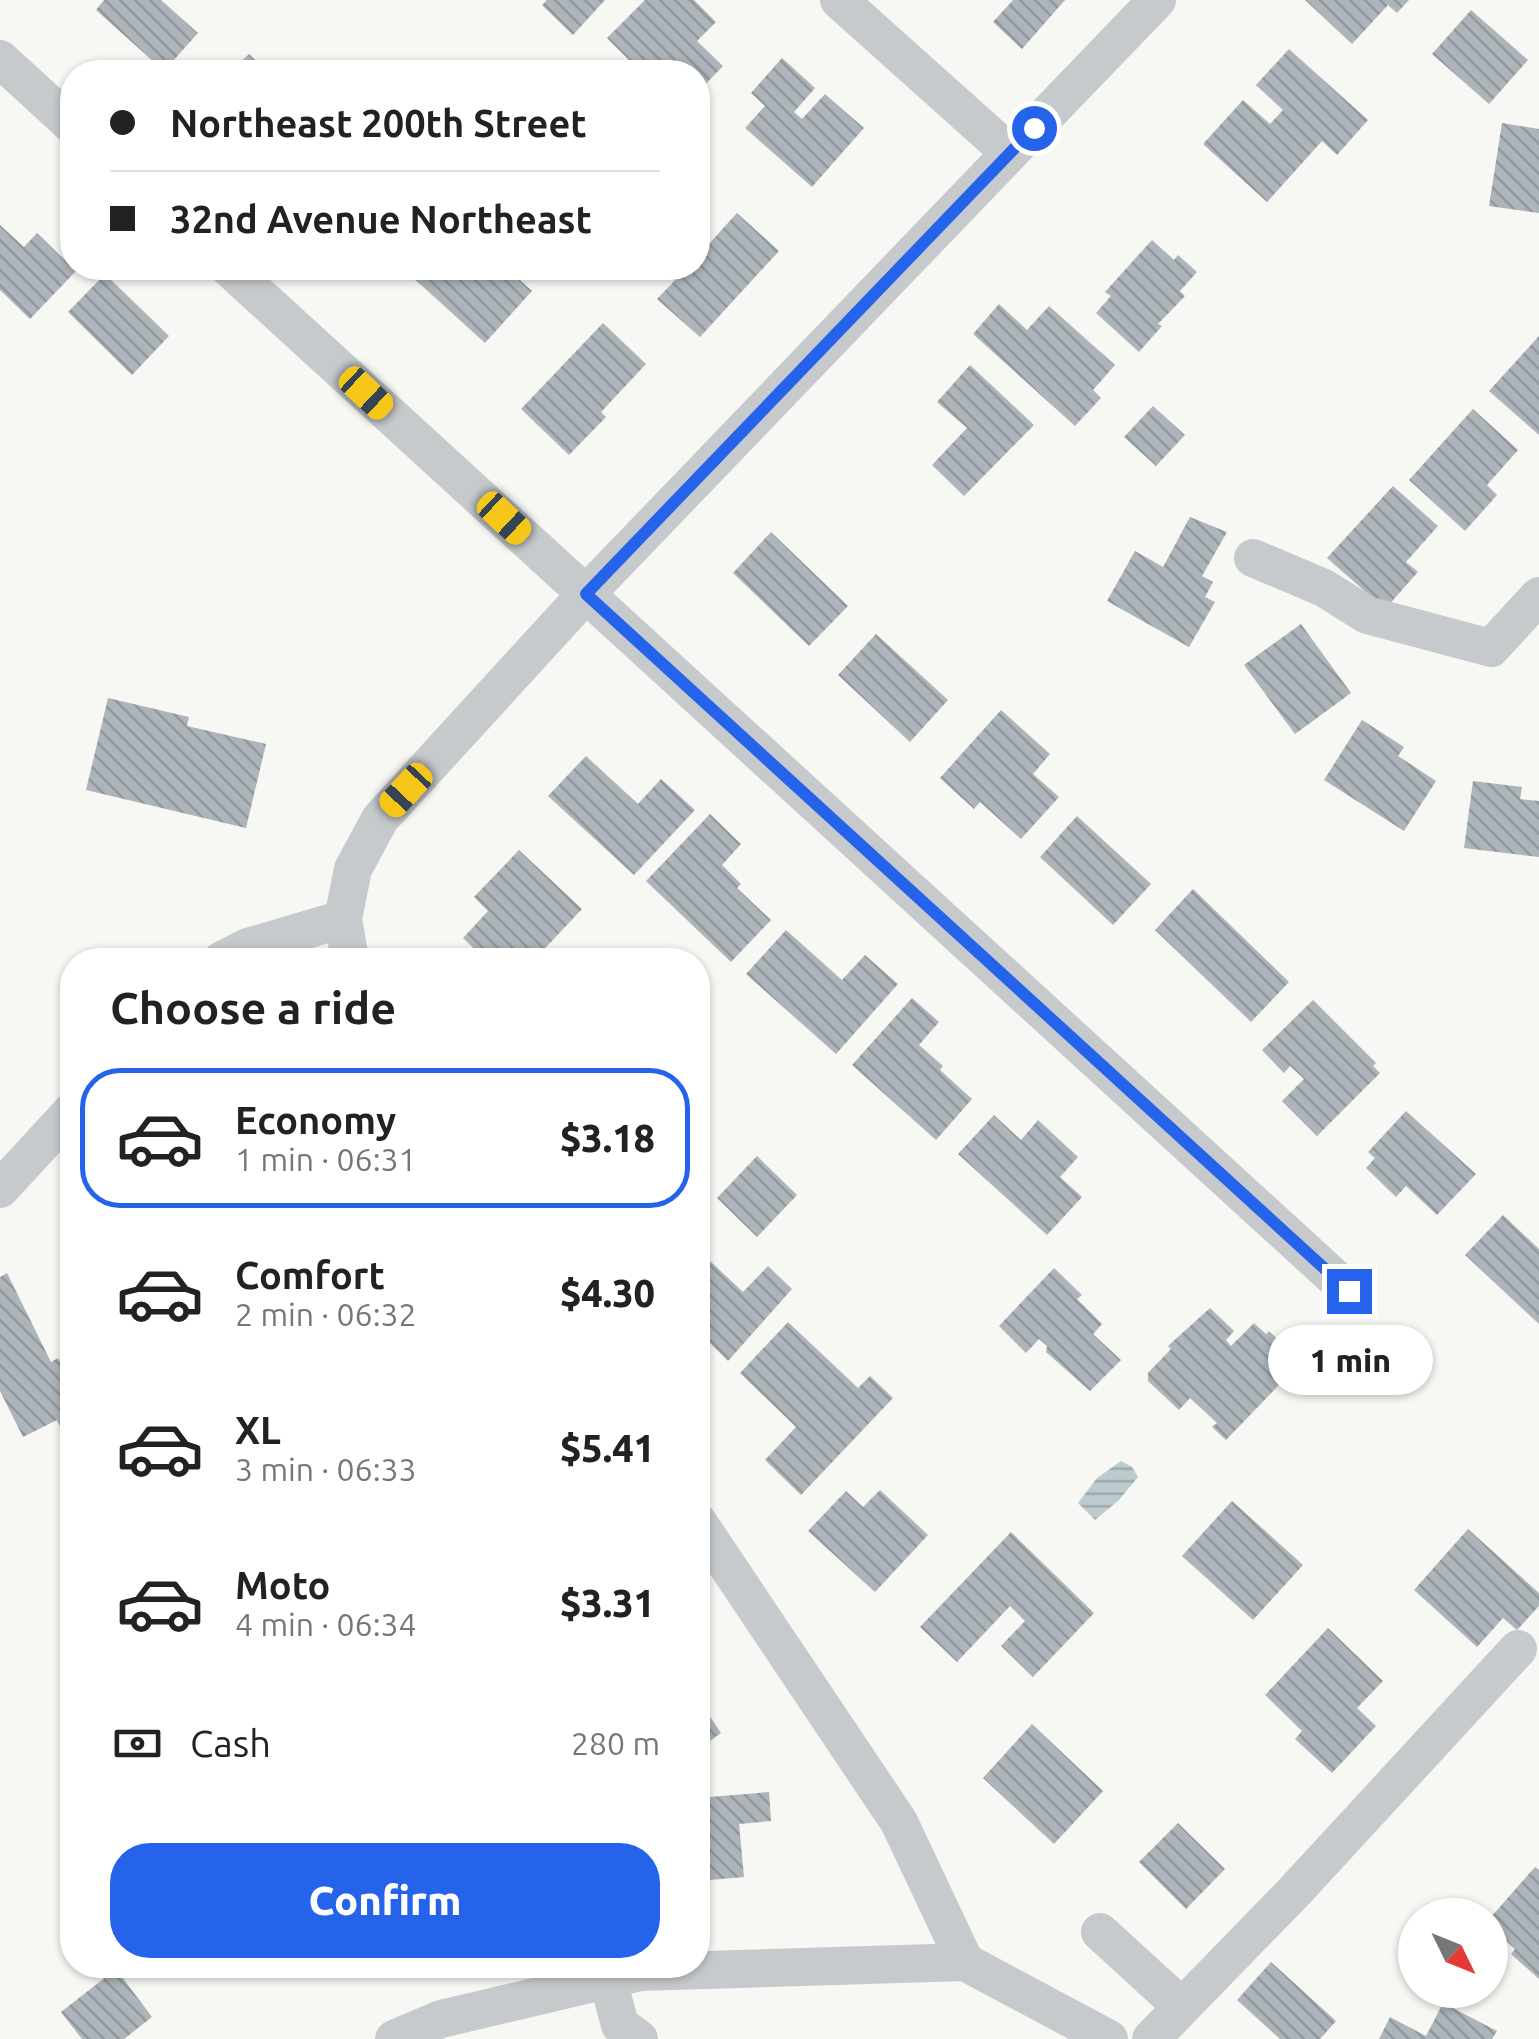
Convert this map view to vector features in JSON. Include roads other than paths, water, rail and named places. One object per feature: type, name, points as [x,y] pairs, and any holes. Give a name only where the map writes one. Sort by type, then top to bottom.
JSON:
[{"type":"street","points":[[839,0],[1010,154]]},
{"type":"street","points":[[348,948],[343,920],[353,869],[380,818],[586,594],[1157,0]]},
{"type":"street","points":[[0,58],[60,114]]},
{"type":"street","points":[[242,280],[1349,1291]]},
{"type":"street","points":[[1252,558],[1324,588],[1367,615],[1491,648],[1539,596]]},
{"type":"street","points":[[246,948],[343,920]]},
{"type":"street","points":[[0,1189],[60,1125]]},
{"type":"street","points":[[710,1540],[899,1822],[964,1962]]},
{"type":"street","points":[[1151,2039],[1294,1892],[1518,1649]]},
{"type":"street","points":[[1100,1932],[1182,2007]]},
{"type":"street","points":[[710,1970],[964,1962],[1109,2039]]},
{"type":"street","points":[[394,2039],[442,2019],[616,1978]]},
{"type":"street","points":[[608,1980],[620,2025],[639,2039]]}]
